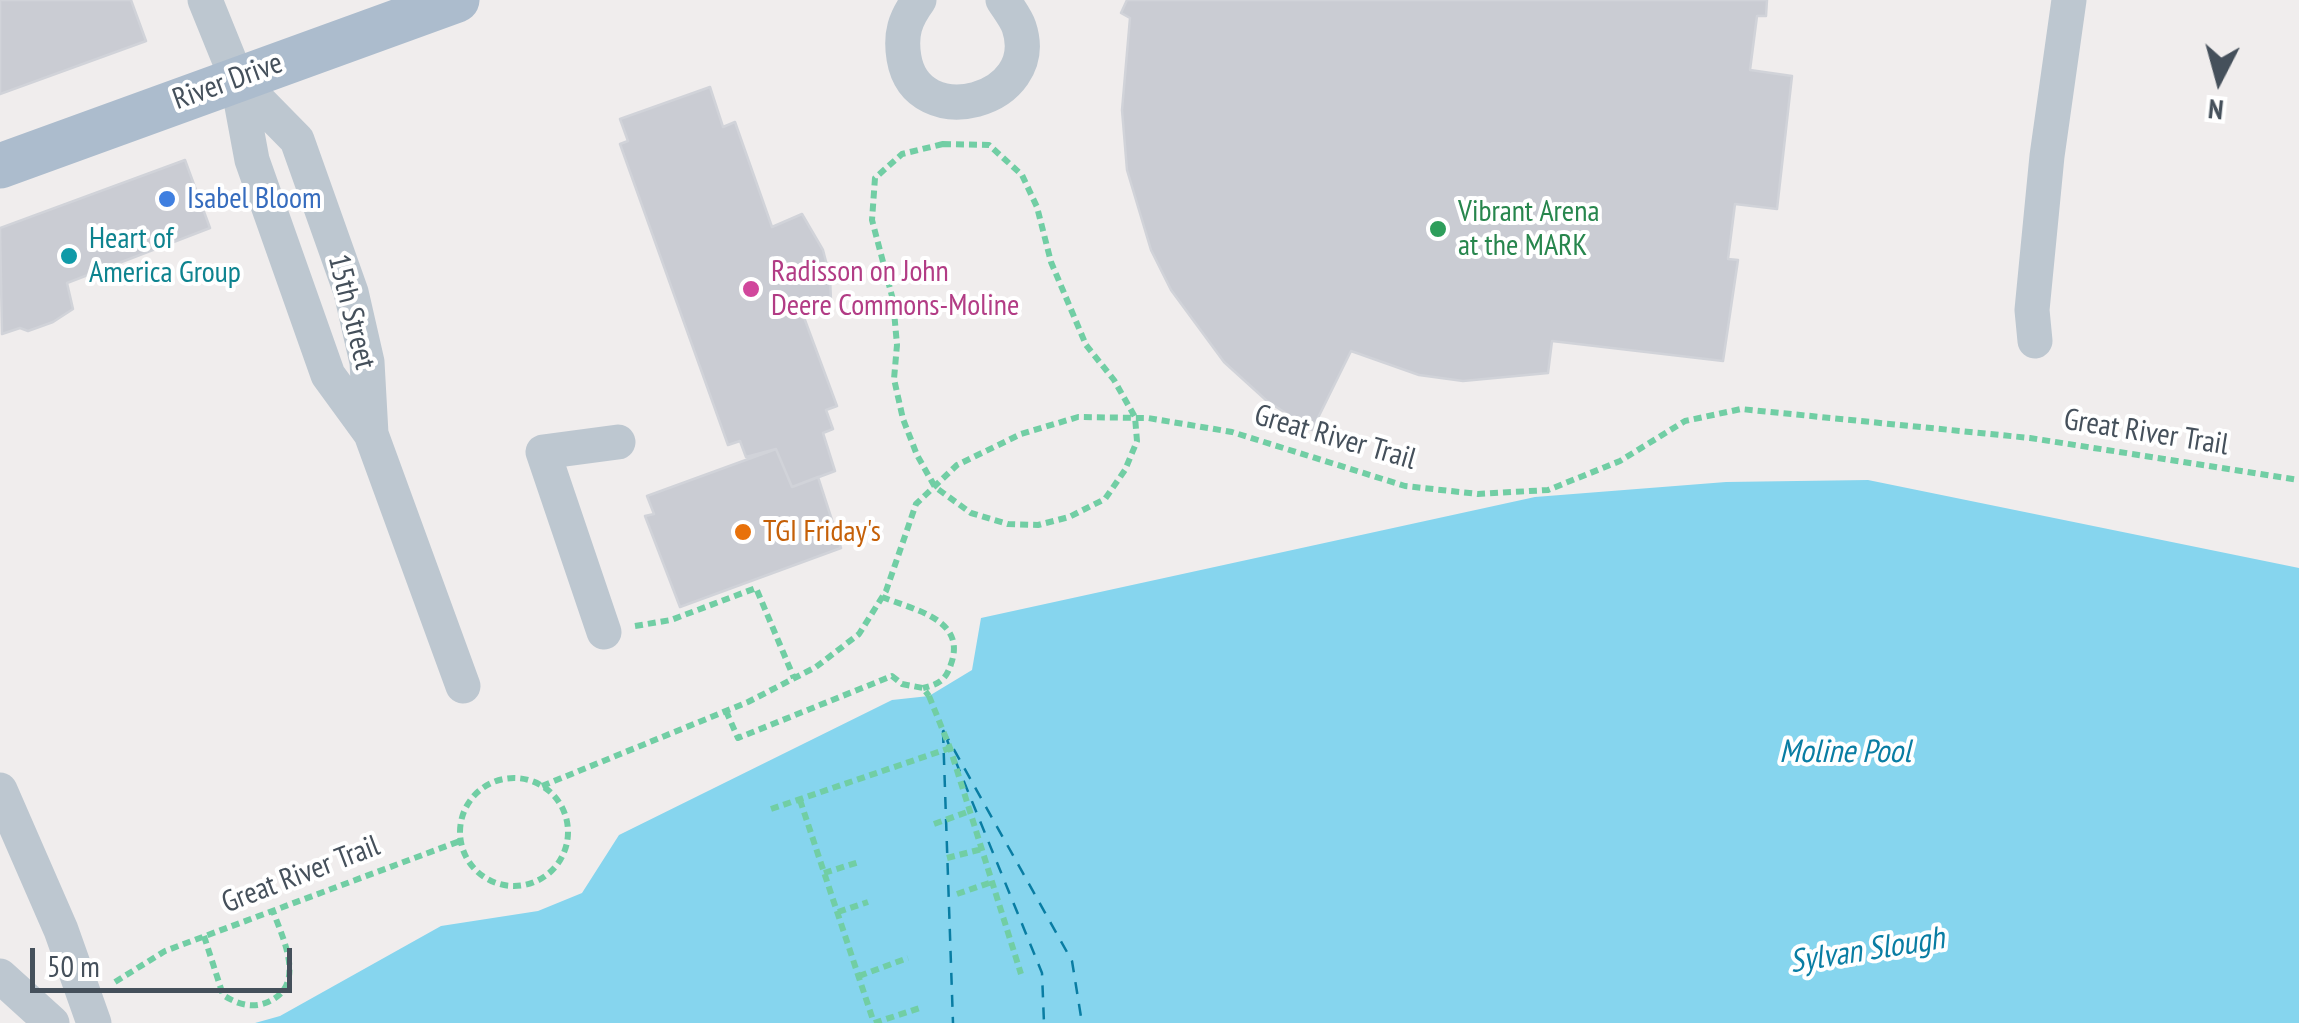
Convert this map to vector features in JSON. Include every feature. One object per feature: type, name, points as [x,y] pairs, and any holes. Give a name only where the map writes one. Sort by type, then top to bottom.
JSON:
[{"type":"main road","name":"River Drive","points":[[0,166],[457,0]]},
{"type":"street","name":"15th Street","points":[[205,0],[236,79],[252,160],[328,375],[371,434]]},
{"type":"street","points":[[919,0],[906,18],[901,38],[905,65],[916,83],[932,96],[963,103],[984,99],[1004,85],[1016,68],[1021,48],[1019,27],[1003,0]]},
{"type":"street","points":[[2035,340],[2032,310],[2047,156],[2069,0]]},
{"type":"street","name":"15th Street","points":[[236,79],[298,140],[351,292],[368,362],[371,434]]},
{"type":"street","points":[[371,434],[463,686]]},
{"type":"street","points":[[604,632],[543,452],[618,442]]},
{"type":"street","points":[[0,790],[99,1007]]},
{"type":"street","points":[[0,976],[52,1023]]},
{"type":"path","points":[[943,144],[988,144],[1022,175],[1036,207],[1050,262],[1086,345],[1114,380],[1134,418],[1137,441],[1126,470],[1105,498],[1069,517],[1038,525],[1008,524],[972,512],[934,487],[917,456],[894,379],[894,300],[872,220],[876,178],[902,154],[943,144]]},
{"type":"path","name":"Great River Trail","points":[[99,1007],[165,951],[460,841],[466,806],[476,792],[491,783],[508,778],[526,779],[542,786],[726,711],[816,667],[859,634],[882,598],[916,504],[956,466],[1021,434],[1078,417],[1134,418],[1232,432],[1404,486],[1478,494],[1548,490],[1620,462],[1685,421],[1741,409],[2030,438],[2299,480]]},
{"type":"path","points":[[604,632],[671,620],[756,588],[794,678]]},
{"type":"path","points":[[726,711],[738,738],[892,676],[902,684],[923,688],[939,684],[946,676],[955,648],[954,637],[944,623],[882,598]]},
{"type":"path","points":[[923,688],[950,748],[1022,974]]},
{"type":"path","points":[[771,809],[950,748]]},
{"type":"path","points":[[460,841],[477,873],[492,882],[510,887],[528,885],[544,877],[558,865],[566,849],[568,831],[556,797],[542,786]]},
{"type":"path","points":[[800,800],[874,1023],[922,1007]]},
{"type":"path","points":[[934,824],[970,811]]},
{"type":"path","points":[[948,858],[982,849]]},
{"type":"path","points":[[824,873],[859,862]]},
{"type":"path","points":[[957,894],[992,882]]},
{"type":"path","points":[[838,912],[868,902]]},
{"type":"path","points":[[204,936],[223,994],[245,1005],[258,1006],[275,999],[290,977],[290,956],[272,910]]},
{"type":"path","points":[[858,976],[908,958]]},
{"type":"water","name":"Moline Pool","points":[[1868,480],[2299,568],[2299,1023],[255,1023],[280,1016],[441,926],[538,911],[582,893],[619,835],[892,700],[929,696],[972,670],[981,618],[1535,497],[1726,482]]},
{"type":"building","points":[[0,0],[131,0],[146,41],[0,94]]},
{"type":"building","name":"Vibrant Arena at the MARK","points":[[1127,0],[1767,0],[1766,16],[1757,16],[1750,70],[1792,76],[1777,209],[1735,204],[1728,259],[1738,260],[1723,361],[1552,341],[1548,373],[1463,381],[1419,375],[1351,351],[1312,430],[1267,401],[1224,362],[1171,290],[1151,250],[1127,170],[1122,110],[1130,18],[1121,13]]},
{"type":"building","name":"Radisson on John Deere Commons-Moline","points":[[710,87],[723,127],[735,122],[772,227],[802,214],[823,250],[830,277],[831,301],[802,312],[837,406],[826,410],[833,429],[823,433],[835,471],[792,487],[776,449],[746,457],[740,441],[728,445],[620,144],[628,141],[620,119]]},
{"type":"building","name":"Heart of America Group","points":[[185,160],[210,228],[67,283],[73,309],[28,331],[20,328],[2,334],[0,228]]},
{"type":"building","name":"TGI Friday's","points":[[776,449],[792,487],[818,477],[841,548],[680,607],[645,516],[654,514],[647,496]]},
{"type":"ferry route","points":[[943,730],[1072,961],[1082,1023]]},
{"type":"ferry route","points":[[943,731],[953,1023]]},
{"type":"ferry route","points":[[947,740],[1042,973],[1044,1023]]},
{"type":"place","name":"Isabel Bloom","points":[[167,199]]},
{"type":"place","name":"Vibrant Arena at the MARK","points":[[1438,229]]},
{"type":"place","name":"Heart of America Group","points":[[69,256]]},
{"type":"place","name":"Radisson on John Deere Commons-Moline","points":[[751,289]]},
{"type":"place","name":"TGI Friday's","points":[[743,532]]},
{"type":"water label","name":"Sylvan Slough","points":[[1867,951]]}]
